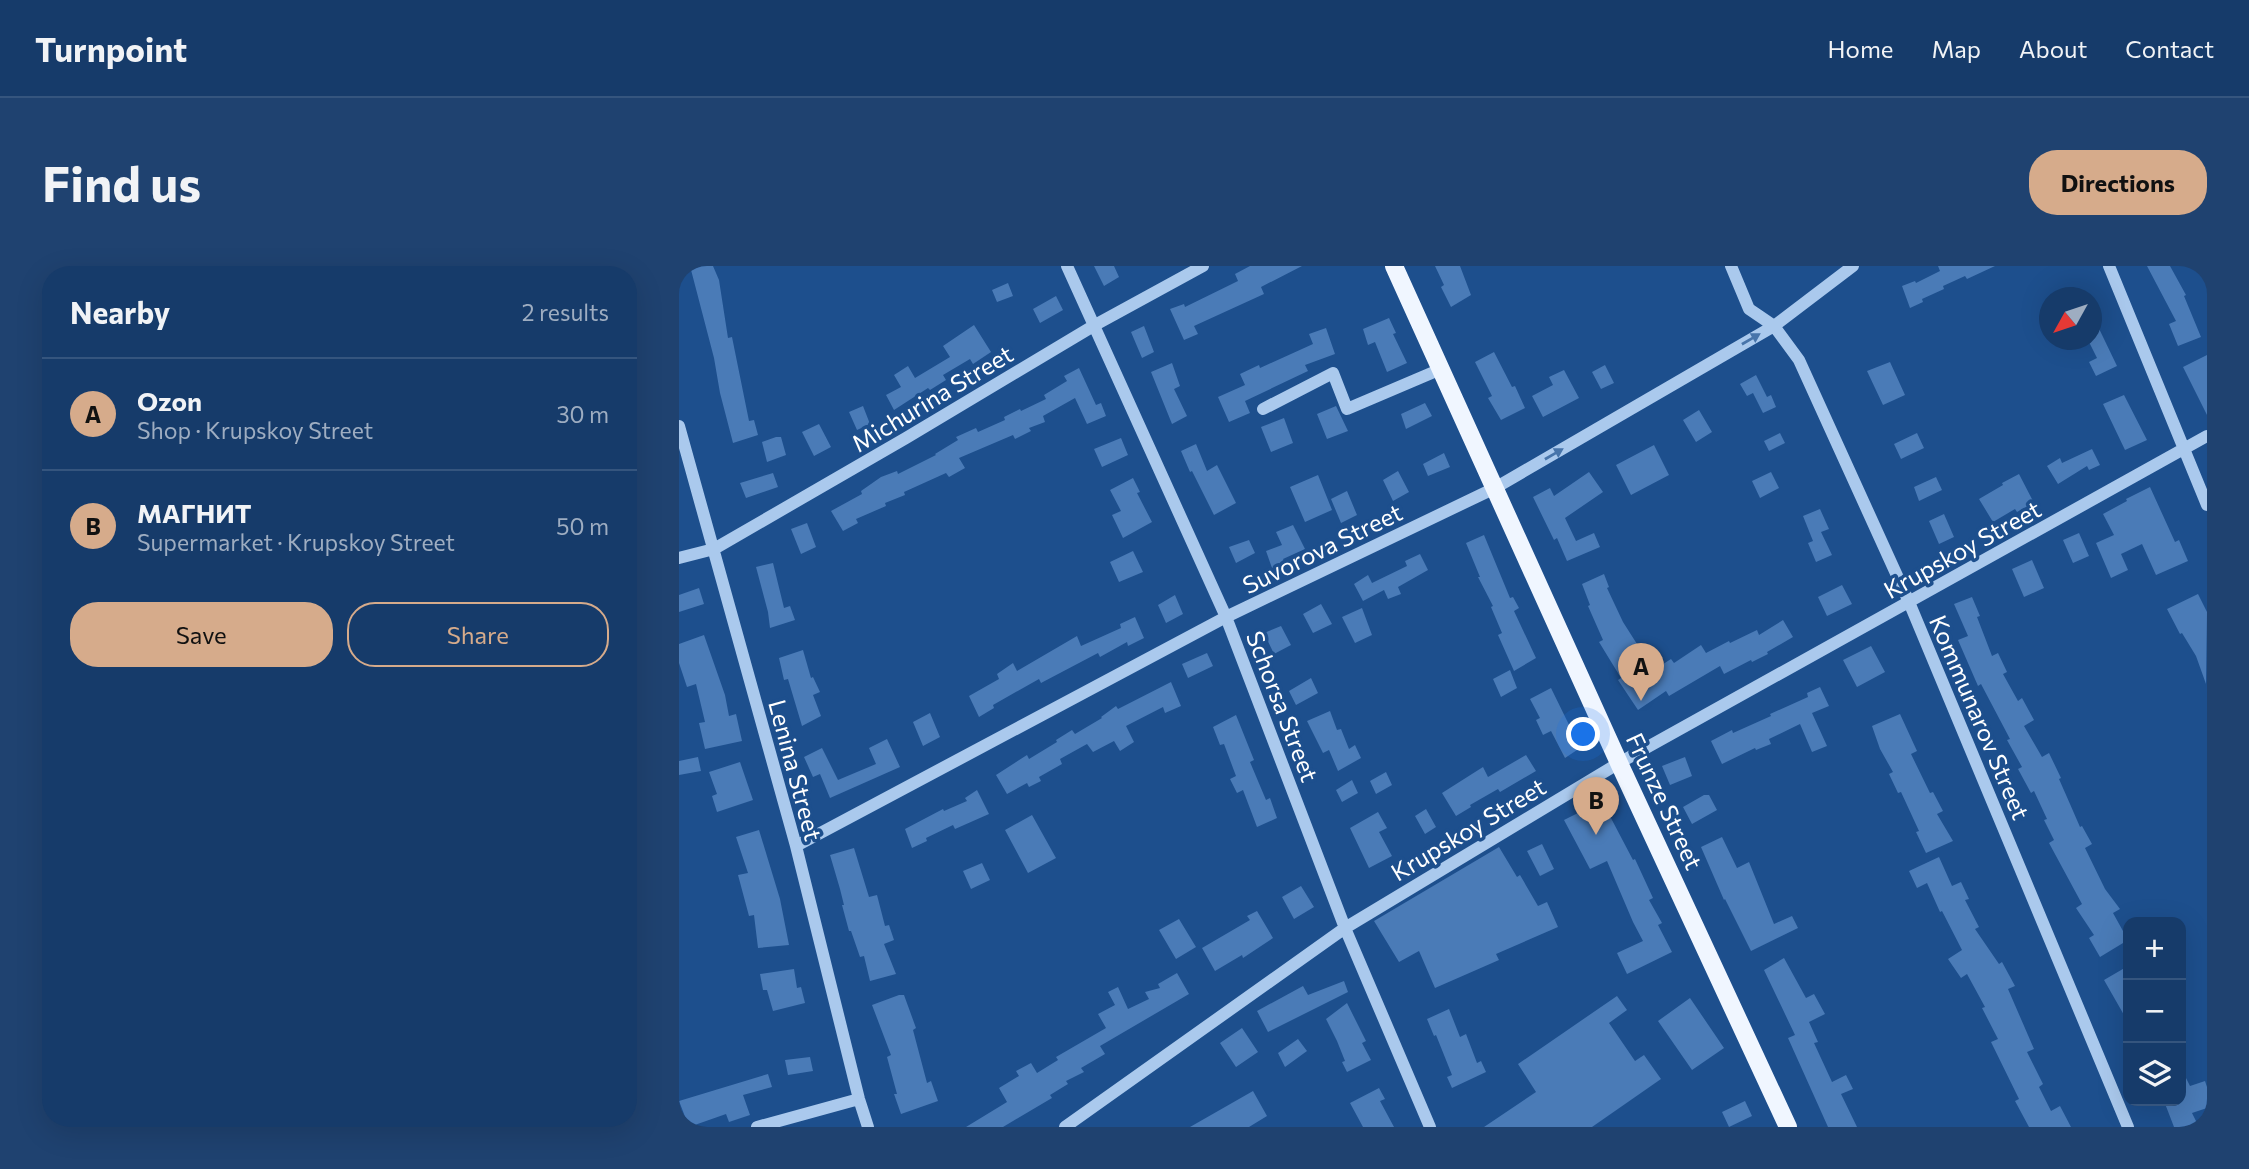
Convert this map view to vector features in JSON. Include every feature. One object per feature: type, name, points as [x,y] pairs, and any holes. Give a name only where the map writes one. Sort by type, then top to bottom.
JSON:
[{"type":"main road","name":"Frunze Street","points":[[1394,266],[1619,763],[1789,1127]]},
{"type":"street","name":"Schorsa Street","points":[[1067,266],[1226,617],[1345,928],[1430,1127]]},
{"type":"street","name":"Michurina Street","points":[[679,558],[714,549],[1095,325],[1203,266]]},
{"type":"street","name":"Kommunarov Street","points":[[1731,266],[1749,309],[1774,326],[1800,360],[1909,603],[2128,1127]]},
{"type":"street","name":"Suvorova Street","points":[[796,846],[1226,617],[1495,488],[1774,326],[1853,266]]},
{"type":"street","points":[[2109,266],[2207,505]]},
{"type":"street","points":[[1263,409],[1333,373],[1347,409],[1440,369]]},
{"type":"street","name":"Lenina Street","points":[[679,426],[796,846],[868,1127]]},
{"type":"street","name":"Krupskoy Street","points":[[1065,1127],[1345,928],[1619,763],[2207,436]]},
{"type":"street","points":[[757,1127],[859,1099]]},
{"type":"building","points":[[690,266],[713,266],[719,280],[728,338],[732,337],[749,421],[754,420],[758,435],[733,443]]},
{"type":"building","points":[[1094,266],[1114,266],[1119,277],[1104,286]]},
{"type":"building","points":[[1250,266],[1302,266],[1261,287],[1264,294],[1194,326],[1198,334],[1184,340],[1170,309],[1184,304],[1185,307],[1238,281],[1235,274]]},
{"type":"building","points":[[1435,266],[1460,266],[1471,295],[1451,307]]},
{"type":"building","points":[[1938,266],[1995,266],[1943,286],[1944,289],[1910,308],[1902,286],[1915,281],[1916,283],[1940,271]]},
{"type":"building","points":[[2147,266],[2170,266],[2186,295],[2184,296],[2201,337],[2178,346],[2169,324],[2176,321]]},
{"type":"building","points":[[1008,283],[1013,296],[997,302],[992,290]]},
{"type":"building","points":[[1056,296],[1063,310],[1040,323],[1033,309]]},
{"type":"building","points":[[1389,318],[1396,333],[1393,334],[1407,363],[1387,372],[1375,342],[1368,345],[1363,329]]},
{"type":"building","points":[[974,325],[991,352],[973,364],[970,359],[943,375],[946,380],[894,410],[886,395],[901,387],[894,375],[908,366],[915,378],[950,357],[943,346]]},
{"type":"building","points":[[1144,326],[1154,352],[1142,358],[1131,332]]},
{"type":"building","points":[[1326,328],[1335,354],[1305,365],[1308,371],[1245,401],[1250,413],[1229,422],[1218,397],[1245,385],[1240,374],[1313,344],[1309,334]]},
{"type":"building","points":[[2102,335],[2117,366],[2096,376],[2089,362],[2097,358],[2093,350],[2102,350]]},
{"type":"building","points":[[1494,352],[1525,408],[1501,420],[1488,398],[1492,396],[1475,362]]},
{"type":"building","points":[[2207,355],[2207,415],[2183,367]]},
{"type":"building","points":[[1890,362],[1905,395],[1883,405],[1867,371]]},
{"type":"building","points":[[1172,363],[1180,386],[1174,389],[1187,416],[1172,424],[1151,372]]},
{"type":"building","points":[[1605,365],[1614,383],[1601,389],[1592,372]]},
{"type":"building","points":[[1079,368],[1096,405],[1101,403],[1106,416],[1087,424],[1075,398],[1043,416],[1045,422],[1029,428],[1031,431],[1015,439],[1013,435],[959,458],[965,468],[949,477],[946,473],[904,492],[905,495],[885,503],[886,506],[856,519],[858,523],[843,531],[831,511],[862,494],[861,491],[881,477],[897,471],[898,474],[936,455],[958,440],[956,437],[976,428],[978,432],[1005,420],[1004,417],[1020,409],[1021,411],[1046,399],[1044,395],[1067,381],[1064,376]]},
{"type":"building","points":[[1564,370],[1579,398],[1543,417],[1532,396],[1553,385],[1549,377]]},
{"type":"building","points":[[1756,375],[1767,397],[1771,395],[1776,407],[1763,413],[1753,393],[1747,396],[1740,384]]},
{"type":"building","points":[[2124,395],[2147,440],[2125,450],[2103,404]]},
{"type":"building","points":[[1425,403],[1432,416],[1406,429],[1401,414]]},
{"type":"building","points":[[863,406],[870,424],[857,430],[849,412]]},
{"type":"building","points":[[1336,406],[1348,431],[1327,439],[1317,414]]},
{"type":"building","points":[[1699,410],[1712,432],[1696,442],[1683,420]]},
{"type":"building","points":[[1284,418],[1293,443],[1271,452],[1261,427]]},
{"type":"building","points":[[819,424],[831,447],[814,456],[802,432]]},
{"type":"building","points":[[1780,433],[1785,443],[1769,451],[1764,441]]},
{"type":"building","points":[[1917,433],[1924,448],[1901,459],[1894,444]]},
{"type":"building","points":[[781,437],[786,455],[767,462],[762,442]]},
{"type":"building","points":[[1121,438],[1128,455],[1102,467],[1094,449]]},
{"type":"building","points":[[1196,444],[1207,471],[1217,465],[1236,503],[1214,515],[1181,451]]},
{"type":"building","points":[[1654,445],[1669,475],[1631,495],[1616,465]]},
{"type":"building","points":[[2092,449],[2100,465],[2089,470],[2087,466],[2058,484],[2047,466],[2060,458],[2062,463]]},
{"type":"building","points":[[1444,453],[1450,467],[1428,476],[1423,464]]},
{"type":"building","points":[[1398,471],[1409,492],[1393,501],[1383,480]]},
{"type":"building","points":[[1589,472],[1603,492],[1565,518],[1576,541],[1594,533],[1600,547],[1567,561],[1533,497],[1550,488],[1554,496]]},
{"type":"building","points":[[1771,472],[1779,488],[1760,498],[1752,481]]},
{"type":"building","points":[[773,473],[778,487],[746,498],[740,483]]},
{"type":"building","points":[[2019,474],[2034,503],[2017,512],[2015,509],[1993,522],[1979,499]]},
{"type":"building","points":[[1318,475],[1332,510],[1305,522],[1290,487]]},
{"type":"building","points":[[1936,477],[1942,490],[1919,501],[1914,487]]},
{"type":"building","points":[[1133,478],[1140,492],[1137,493],[1152,522],[1123,538],[1112,515],[1121,511],[1110,490]]},
{"type":"building","points":[[2150,487],[2175,542],[2179,540],[2188,561],[2156,575],[2142,544],[2121,554],[2128,570],[2111,578],[2096,543],[2114,535],[2103,514]]},
{"type":"building","points":[[1347,491],[1357,515],[1341,523],[1331,499]]},
{"type":"building","points":[[1820,509],[1829,529],[1821,532],[1832,555],[1816,562],[1808,543],[1813,541],[1803,516]]},
{"type":"building","points":[[1944,514],[1954,537],[1939,544],[1929,521]]},
{"type":"building","points":[[807,523],[816,547],[801,554],[791,529]]},
{"type":"building","points":[[1293,525],[1305,549],[1283,559],[1285,563],[1272,568],[1266,551],[1282,545],[1276,532]]},
{"type":"building","points":[[2079,533],[2089,556],[2073,563],[2063,540]]},
{"type":"building","points":[[1484,535],[1510,598],[1513,597],[1519,608],[1514,611],[1536,658],[1514,671],[1498,635],[1502,633],[1491,607],[1493,606],[1478,577],[1466,543]]},
{"type":"building","points":[[1249,540],[1255,553],[1236,563],[1229,547]]},
{"type":"building","points":[[1133,551],[1143,572],[1119,582],[1110,562]]},
{"type":"building","points":[[1420,554],[1428,570],[1398,587],[1401,594],[1388,599],[1384,590],[1363,601],[1354,584],[1368,575],[1372,583],[1407,566],[1405,561]]},
{"type":"building","points":[[2032,560],[2044,588],[2024,597],[2012,569]]},
{"type":"building","points":[[773,563],[784,608],[790,606],[795,620],[770,628],[756,567]]},
{"type":"building","points":[[1604,574],[1609,587],[1607,588],[1623,622],[1637,644],[1626,651],[1643,677],[1671,659],[1674,663],[1701,645],[1706,653],[1757,630],[1759,635],[1783,620],[1793,637],[1767,652],[1768,654],[1724,674],[1720,666],[1669,696],[1666,691],[1638,710],[1618,680],[1621,678],[1599,642],[1603,640],[1588,606],[1590,605],[1582,584]]},
{"type":"building","points":[[1842,585],[1852,604],[1827,616],[1818,597]]},
{"type":"building","points":[[699,588],[704,604],[679,612],[679,595]]},
{"type":"building","points":[[2198,594],[2207,612],[2206,684],[2196,656],[2167,609]]},
{"type":"building","points":[[1175,595],[1183,614],[1166,623],[1158,605]]},
{"type":"building","points":[[1972,597],[1992,656],[1998,653],[2007,672],[2003,674],[2018,701],[2022,698],[2034,720],[2024,726],[2042,757],[2049,753],[2080,827],[2082,826],[2092,844],[2085,848],[2105,889],[2120,909],[2113,913],[2123,931],[2123,943],[2100,957],[2089,938],[2094,935],[2076,908],[2082,904],[2049,843],[2054,840],[2044,820],[2047,819],[2034,791],[2031,793],[2018,769],[2022,767],[2007,740],[2010,739],[1981,684],[1978,686],[1958,640],[1968,636],[1954,604]]},
{"type":"building","points":[[1321,604],[1332,624],[1313,633],[1303,614]]},
{"type":"building","points":[[1362,608],[1372,635],[1355,643],[1342,617]]},
{"type":"building","points":[[1135,617],[1144,638],[1128,646],[1127,642],[1100,657],[1098,653],[1041,683],[1039,679],[993,705],[994,708],[979,717],[969,696],[999,679],[997,674],[1013,663],[1017,671],[1077,636],[1081,646],[1121,628],[1120,624]]},
{"type":"building","points":[[1281,626],[1291,645],[1274,654],[1264,633]]},
{"type":"building","points":[[704,635],[725,695],[729,716],[736,714],[742,741],[705,749],[699,723],[705,722],[696,684],[687,687],[679,663],[679,644]]},
{"type":"building","points":[[1871,646],[1885,672],[1857,687],[1843,660]]},
{"type":"building","points":[[803,650],[811,678],[813,677],[820,692],[813,695],[821,716],[802,726],[788,679],[784,680],[779,658]]},
{"type":"building","points":[[1207,653],[1213,666],[1188,678],[1182,664]]},
{"type":"building","points":[[1510,670],[1517,688],[1501,697],[1493,679]]},
{"type":"building","points":[[1311,678],[1318,693],[1296,705],[1289,691]]},
{"type":"building","points":[[1171,682],[1181,706],[1165,713],[1163,707],[1126,726],[1134,742],[1120,751],[1114,741],[1093,752],[1087,744],[1060,759],[1062,764],[1039,777],[1041,781],[1029,787],[1027,783],[1007,794],[996,775],[1027,755],[1029,759],[1072,730],[1075,734],[1116,706],[1118,709]]},
{"type":"building","points":[[1820,687],[1829,706],[1812,713],[1827,746],[1812,752],[1800,724],[1769,739],[1771,744],[1756,750],[1755,748],[1722,764],[1711,741],[1771,716],[1770,714],[1808,697],[1807,693]]},
{"type":"building","points":[[1551,688],[1574,735],[1576,734],[1583,746],[1565,758],[1551,731],[1543,735],[1536,720],[1540,718],[1530,699]]},
{"type":"building","points":[[1330,711],[1337,730],[1341,729],[1349,749],[1355,745],[1361,758],[1338,771],[1329,750],[1323,753],[1307,721]]},
{"type":"building","points":[[930,713],[940,737],[923,746],[913,722]]},
{"type":"building","points":[[1900,714],[1917,751],[1911,754],[1930,793],[1933,792],[1943,811],[1937,814],[1953,841],[1926,853],[1901,792],[1898,793],[1889,774],[1893,772],[1880,749],[1872,726]]},
{"type":"building","points":[[1236,715],[1254,760],[1250,762],[1266,800],[1270,798],[1277,818],[1257,827],[1243,790],[1237,793],[1230,779],[1236,776],[1224,744],[1220,745],[1213,727]]},
{"type":"building","points":[[887,739],[900,767],[830,798],[820,774],[813,777],[804,757],[822,748],[838,780],[876,764],[869,748]]},
{"type":"building","points":[[1526,755],[1536,771],[1500,792],[1498,789],[1456,816],[1442,793],[1483,767],[1488,777]]},
{"type":"building","points":[[698,757],[701,771],[679,775],[679,761]]},
{"type":"building","points":[[1685,757],[1692,776],[1670,785],[1662,766]]},
{"type":"building","points":[[740,762],[753,800],[717,812],[712,796],[717,794],[709,772]]},
{"type":"building","points":[[1386,772],[1392,785],[1376,794],[1370,781]]},
{"type":"building","points":[[1352,780],[1358,793],[1342,802],[1336,790]]},
{"type":"building","points":[[977,790],[989,814],[955,829],[953,825],[912,848],[905,829],[943,809],[944,811],[967,801],[965,798]]},
{"type":"building","points":[[1709,795],[1717,810],[1692,824],[1683,807]]},
{"type":"building","points":[[1602,801],[1633,860],[1635,859],[1653,898],[1649,900],[1662,923],[1658,925],[1672,952],[1627,974],[1617,953],[1643,941],[1607,861],[1590,869],[1564,820]]},
{"type":"building","points":[[1426,809],[1436,827],[1425,834],[1415,816]]},
{"type":"building","points":[[1378,812],[1387,828],[1379,832],[1392,856],[1369,868],[1350,828]]},
{"type":"building","points":[[1032,815],[1056,858],[1028,873],[1005,830]]},
{"type":"building","points":[[759,830],[780,899],[789,945],[758,948],[754,915],[749,916],[738,875],[748,873],[736,837]]},
{"type":"building","points":[[1722,837],[1737,868],[1749,862],[1774,924],[1792,916],[1798,928],[1751,951],[1724,900],[1701,847]]},
{"type":"building","points":[[1542,844],[1554,869],[1540,876],[1527,851]]},
{"type":"building","points":[[1499,847],[1538,906],[1547,902],[1558,927],[1496,954],[1499,960],[1435,988],[1419,951],[1399,962],[1374,921]]},
{"type":"building","points":[[854,848],[869,897],[877,895],[885,926],[889,925],[894,940],[884,944],[896,974],[870,981],[864,956],[860,957],[849,931],[830,855]]},
{"type":"building","points":[[1939,857],[1952,886],[1961,882],[1969,899],[1965,900],[1979,927],[1975,929],[1999,964],[2002,962],[2015,986],[2008,989],[2034,1049],[2027,1052],[2043,1084],[2039,1087],[2051,1111],[2060,1106],[2071,1127],[2029,1127],[2015,1101],[2019,1099],[1991,1042],[1998,1039],[1982,1008],[1985,1007],[1967,974],[1961,978],[1948,959],[1962,950],[1927,883],[1917,888],[1909,871]]},
{"type":"building","points":[[982,863],[990,880],[971,889],[963,871]]},
{"type":"building","points":[[1301,886],[1314,907],[1294,919],[1282,897]]},
{"type":"building","points":[[1257,911],[1273,938],[1243,958],[1242,955],[1215,971],[1202,948],[1250,920],[1247,916]]},
{"type":"building","points":[[1179,919],[1196,947],[1176,959],[1159,930]]},
{"type":"building","points":[[1784,958],[1806,998],[1814,994],[1825,1014],[1809,1022],[1818,1042],[1814,1043],[1832,1082],[1846,1075],[1853,1089],[1841,1094],[1857,1127],[1828,1127],[1788,1038],[1795,1035],[1764,970]]},
{"type":"building","points":[[794,969],[797,988],[801,987],[805,1003],[773,1011],[767,990],[763,990],[760,974]]},
{"type":"building","points":[[2123,969],[2123,1013],[2104,980]]},
{"type":"building","points":[[1177,973],[1189,994],[1100,1046],[1105,1054],[1081,1068],[1084,1072],[1066,1081],[1068,1084],[1050,1095],[1052,1098],[1003,1127],[966,1127],[1007,1102],[999,1088],[1019,1076],[1016,1071],[1031,1063],[1037,1073],[1058,1060],[1056,1057],[1106,1028],[1098,1014],[1115,1005],[1108,992],[1118,987],[1128,1009],[1149,999],[1145,992],[1160,988],[1158,984]]},
{"type":"building","points":[[1344,981],[1348,992],[1268,1032],[1257,1011],[1303,986],[1308,995]]},
{"type":"building","points":[[904,995],[916,1028],[913,1030],[927,1083],[931,1081],[938,1101],[901,1114],[887,1057],[891,1055],[872,1005]]},
{"type":"building","points":[[1617,996],[1627,1010],[1609,1023],[1635,1061],[1644,1055],[1661,1079],[1592,1127],[1484,1127],[1536,1092],[1518,1064]]},
{"type":"building","points":[[1690,998],[1724,1048],[1692,1070],[1658,1021]]},
{"type":"building","points":[[1347,1003],[1366,1041],[1362,1043],[1371,1060],[1347,1072],[1342,1062],[1345,1061],[1326,1019]]},
{"type":"building","points":[[1449,1009],[1460,1037],[1466,1034],[1477,1063],[1481,1061],[1486,1072],[1452,1088],[1447,1077],[1452,1075],[1427,1019]]},
{"type":"building","points":[[1242,1028],[1258,1052],[1236,1067],[1220,1043]]},
{"type":"building","points":[[1298,1039],[1307,1051],[1285,1067],[1278,1053]]},
{"type":"building","points":[[810,1057],[813,1071],[788,1075],[785,1060]]},
{"type":"building","points":[[768,1074],[772,1087],[743,1095],[750,1115],[729,1122],[726,1114],[689,1127],[679,1101]]},
{"type":"building","points":[[2186,1078],[2190,1086],[2205,1081],[2207,1108],[2192,1113],[2199,1127],[2174,1127],[2166,1106],[2186,1106]]},
{"type":"building","points":[[1379,1088],[1385,1099],[1380,1101],[1394,1127],[1363,1127],[1350,1103]]},
{"type":"building","points":[[1253,1091],[1267,1116],[1249,1127],[1190,1127]]},
{"type":"building","points":[[1745,1101],[1752,1116],[1729,1127],[1722,1112]]},
{"type":"place","name":"Ozon","points":[[1641,701]]},
{"type":"place","name":"МАГНИТ","points":[[1596,835]]}]
